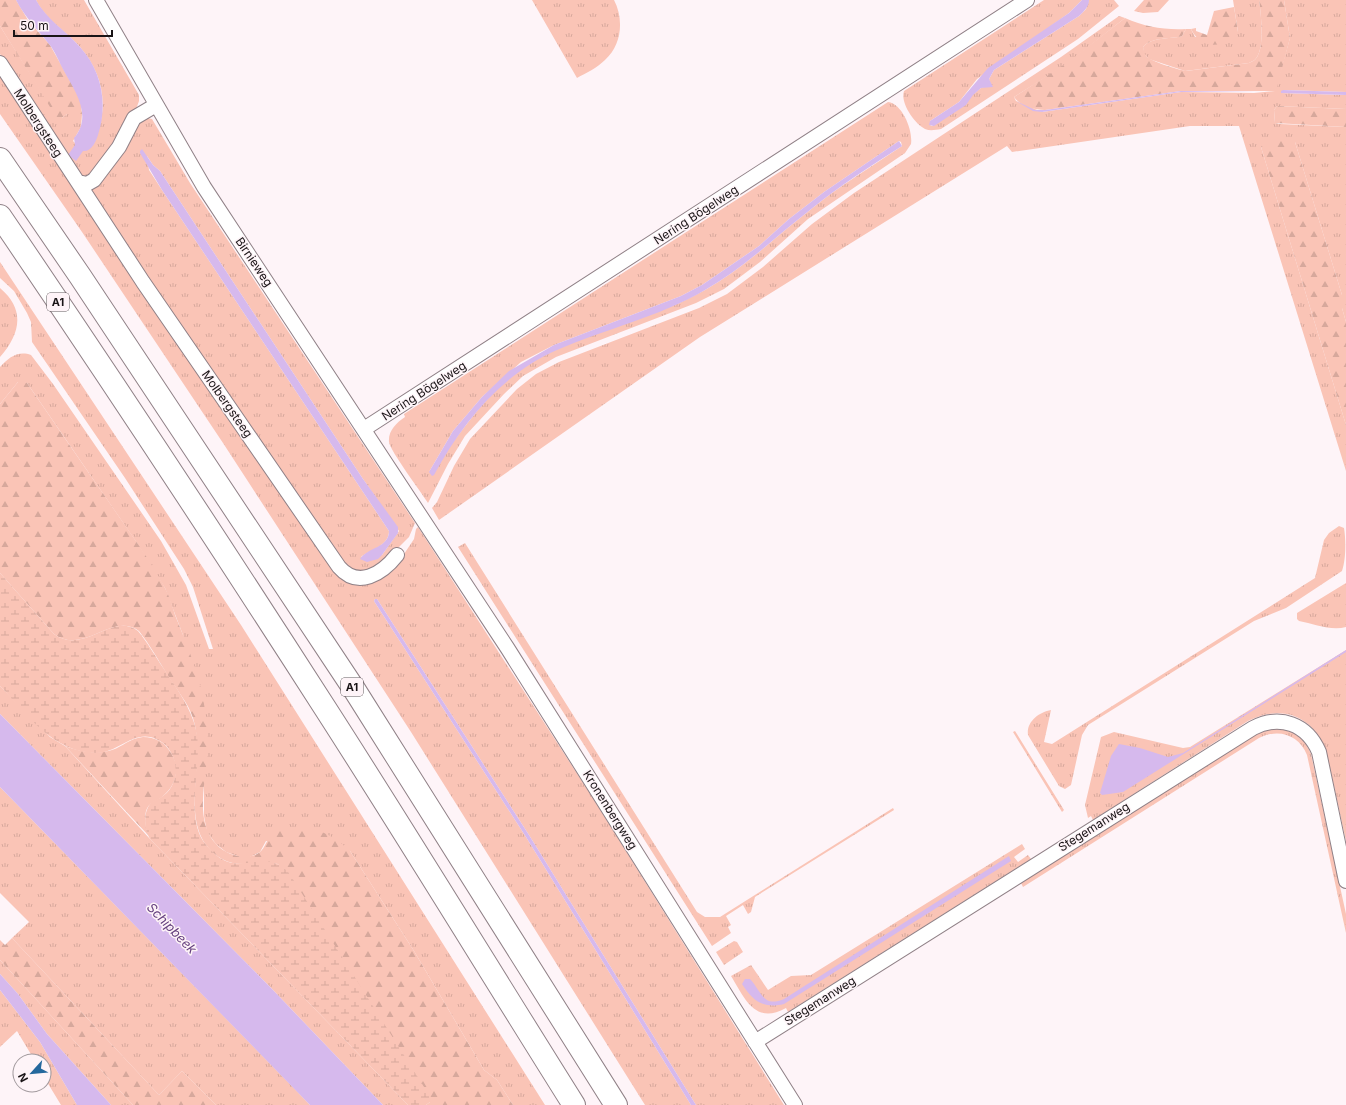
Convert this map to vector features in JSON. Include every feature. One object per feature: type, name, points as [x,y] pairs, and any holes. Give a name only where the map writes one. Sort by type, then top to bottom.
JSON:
[{"type":"highway","name":"A1","points":[[0,159],[80,276],[354,689],[616,1105]]},
{"type":"highway","name":"A1","points":[[0,216],[117,388],[327,711],[574,1105]]},
{"type":"street","name":"Birnieweg","points":[[96,0],[204,187],[422,517]]},
{"type":"street","name":"Nering Bögelweg","points":[[364,429],[1027,0]]},
{"type":"street","name":"Molbergsteeg","points":[[0,63],[143,282],[339,567],[345,574],[360,578],[366,577],[376,574],[397,555]]},
{"type":"street","points":[[78,182],[87,184],[94,180],[119,146],[134,118],[156,105]]},
{"type":"street","name":"Kronenbergweg","points":[[422,517],[583,766],[795,1105]]},
{"type":"street","name":"Stegemanweg","points":[[755,1042],[1253,728],[1269,721],[1287,722],[1295,725],[1303,730],[1315,744],[1346,881]]},
{"type":"green space","points":[[0,0],[16,0],[28,20],[50,45],[78,95],[82,114],[67,114],[58,119],[55,115],[0,26]]},
{"type":"green space","points":[[36,0],[84,0],[139,95],[139,101],[135,112],[89,177],[82,177],[0,54],[0,26],[58,118],[62,118],[67,114],[82,114],[81,127],[73,141],[83,151],[90,148],[97,136],[102,117],[102,96],[97,75],[93,65],[80,47],[45,14]]},
{"type":"green space","points":[[532,0],[614,0],[619,15],[620,32],[611,54],[599,65],[577,78]]},
{"type":"green space","points":[[1044,0],[1082,0],[1069,13],[977,79],[959,102],[930,121],[930,125],[932,126],[981,88],[987,86],[991,87],[989,79],[994,70],[1079,16],[1086,9],[1089,0],[1114,0],[1119,6],[1078,39],[941,129],[927,130],[912,118],[904,101],[904,91]]},
{"type":"green space","points":[[1144,0],[1169,0],[1158,12],[1143,13],[1134,11]]},
{"type":"green space","points":[[1233,0],[1259,0],[1261,43],[1258,55],[1253,61],[1249,63],[1185,71],[1149,59],[1144,54],[1143,47],[1151,41],[1182,36],[1186,29],[1191,29],[1195,37],[1238,32]]},
{"type":"green space","points":[[1259,0],[1284,0],[1290,38],[1276,91],[1181,91],[1045,110],[1028,107],[1020,103],[1014,97],[1068,62],[1125,18],[1140,24],[1155,27],[1186,29],[1182,36],[1151,41],[1143,47],[1146,56],[1153,61],[1164,65],[1186,71],[1249,63],[1257,57],[1260,50],[1261,20]]},
{"type":"green space","points":[[1284,0],[1346,0],[1346,92],[1284,90],[1281,93],[1346,95],[1346,109],[1277,106],[1274,110],[1275,123],[1346,127],[1346,322],[1342,308],[1342,295],[1295,142],[1261,147],[1346,425],[1346,471],[1239,126],[1190,126],[1012,152],[1007,146],[700,337],[439,520],[432,508],[437,502],[454,466],[470,439],[517,389],[536,374],[559,362],[699,308],[727,294],[763,267],[812,224],[854,193],[1061,57],[1119,16],[1125,18],[1068,63],[1014,97],[1016,101],[1042,112],[1181,92],[1254,93],[1275,91],[1290,38]]},
{"type":"green space","points":[[1234,7],[1238,32],[1232,42],[1213,45],[1203,43],[1191,29],[1196,28],[1196,31],[1207,35],[1214,11]]},
{"type":"green space","points":[[0,72],[349,580],[404,554],[414,539],[416,529],[418,527],[596,803],[784,1105],[696,1105],[529,835],[377,599],[375,599],[374,601],[526,837],[691,1105],[645,1105],[411,732],[223,443],[82,232],[0,114]]},
{"type":"green space","points":[[888,102],[898,108],[906,119],[909,126],[911,144],[905,153],[808,219],[760,262],[724,289],[696,303],[556,357],[523,376],[465,436],[448,464],[428,503],[400,463],[389,442],[391,431],[405,417],[404,414]],"holes":[[[899,141],[901,142],[902,146],[832,193],[733,272],[705,290],[658,312],[559,348],[514,374],[490,396],[429,472],[453,431],[482,397],[521,362],[554,345],[681,296],[702,285],[759,246],[789,219],[824,192]]]},
{"type":"green space","points":[[1277,106],[1346,109],[1346,127],[1275,123],[1274,110]]},
{"type":"green space","points":[[147,118],[152,119],[190,183],[415,523],[409,537],[377,569],[351,573],[90,195],[90,188],[136,123]],"holes":[[[147,156],[153,165],[160,171],[363,479],[399,531],[382,555],[361,557],[383,544],[389,531],[149,170]]]},
{"type":"green space","points":[[1276,137],[1287,137],[1295,142],[1342,295],[1342,308],[1346,322],[1346,425],[1261,147],[1266,140]]},
{"type":"green space","points":[[0,262],[241,625],[545,1105],[513,1105],[497,1080],[484,1070],[414,951],[350,851],[266,841],[260,852],[250,857],[240,857],[226,852],[216,844],[207,832],[204,816],[204,783],[183,635],[165,588],[137,543],[27,383],[18,382],[0,404],[0,367],[6,361],[18,354],[31,355],[53,384],[161,541],[186,585],[209,649],[213,649],[193,587],[184,569],[125,478],[32,342],[31,322],[14,291],[0,278]]},
{"type":"green space","points":[[0,288],[14,305],[17,313],[17,322],[16,331],[12,340],[0,357]]},
{"type":"green space","points":[[21,380],[27,383],[131,533],[158,575],[169,596],[193,662],[204,701],[208,754],[203,795],[203,809],[209,834],[221,849],[243,857],[249,857],[260,852],[270,838],[281,830],[292,827],[313,829],[323,833],[342,844],[350,851],[414,951],[484,1070],[497,1080],[513,1105],[426,1105],[430,1102],[278,864],[243,864],[229,862],[222,859],[207,846],[199,831],[195,814],[197,736],[193,718],[191,712],[151,647],[139,631],[129,626],[119,626],[76,640],[65,639],[54,634],[0,573],[0,404]]},
{"type":"green space","points":[[1339,526],[1344,528],[1345,538],[1345,556],[1342,571],[1286,608],[1254,621],[1088,725],[1082,735],[1071,785],[1065,789],[1059,786],[1028,735],[1029,726],[1034,718],[1046,711],[1051,710],[1044,742],[1052,744],[1315,578],[1324,540],[1329,533]]},
{"type":"green space","points":[[465,543],[697,912],[705,917],[720,917],[893,808],[894,810],[755,897],[751,912],[748,914],[743,905],[726,916],[731,925],[728,927],[731,933],[712,946],[458,547]]},
{"type":"green space","points":[[0,573],[54,634],[65,639],[76,640],[118,626],[128,626],[138,631],[178,691],[191,713],[194,722],[198,744],[195,791],[196,821],[200,834],[207,846],[217,856],[226,861],[234,863],[258,861],[267,862],[279,865],[289,873],[431,1098],[430,1102],[426,1105],[408,1105],[150,839],[146,831],[146,812],[152,802],[166,794],[175,777],[175,764],[166,745],[156,739],[140,737],[105,752],[97,753],[81,751],[54,739],[42,730],[0,686]]},
{"type":"green space","points":[[1346,583],[1346,627],[1328,628],[1299,621],[1297,619],[1297,613]]},
{"type":"green space","points":[[1346,650],[1346,841],[1326,750],[1313,728],[1294,716],[1283,713],[1272,713],[1248,721],[1093,820],[1091,816],[1088,818],[1085,805],[1101,737],[1114,732],[1183,748],[1190,747]]},
{"type":"green space","points":[[0,686],[50,737],[65,746],[150,839],[408,1105],[383,1105],[272,989],[0,714]]},
{"type":"green space","points":[[1271,729],[1284,730],[1296,734],[1304,742],[1311,754],[1346,914],[1346,933],[1307,755],[1299,742],[1288,735],[1281,734],[1266,735],[1259,738],[1023,887],[1021,883],[1257,734]]},
{"type":"green space","points":[[1015,731],[1064,810],[1062,812],[1013,732]]},
{"type":"green space","points":[[143,737],[156,739],[163,743],[169,749],[176,765],[176,776],[171,788],[167,793],[147,808],[145,820],[148,835],[65,746],[82,751],[100,752],[112,750],[134,739]]},
{"type":"green space","points":[[0,787],[310,1105],[216,1105],[182,1071],[159,1095],[12,938],[29,922],[0,893]]},
{"type":"green space","points":[[1022,844],[1025,849],[1014,857],[1018,862],[1028,855],[1031,859],[788,1012],[786,1008],[775,1012],[766,1013],[752,1007],[746,1001],[731,976],[751,965],[768,990],[791,976],[811,975]]},
{"type":"green space","points":[[12,938],[159,1095],[182,1071],[216,1105],[133,1105],[0,960],[0,940],[5,945]]},
{"type":"green space","points":[[734,941],[737,942],[743,952],[724,965],[716,952]]},
{"type":"green space","points":[[0,960],[133,1105],[111,1105],[47,1034],[18,994],[0,974]]},
{"type":"green space","points":[[0,990],[40,1042],[46,1053],[30,1053],[17,1031],[0,1047]]},
{"type":"green space","points":[[52,1062],[77,1105],[61,1105],[52,1090]]},
{"type":"water","points":[[16,0],[36,0],[45,13],[88,56],[98,77],[101,88],[102,112],[98,135],[93,146],[86,151],[83,151],[76,161],[68,155],[75,145],[74,138],[82,121],[82,112],[77,95],[53,50],[27,17]]},
{"type":"water","points":[[1082,0],[1089,0],[1089,2],[1086,9],[1079,16],[994,70],[989,79],[993,87],[981,88],[973,95],[966,105],[934,126],[929,125],[930,121],[959,102],[988,68],[1069,13]]},
{"type":"water","points":[[1283,90],[1346,92],[1346,95],[1281,93]]},
{"type":"water","points":[[1181,91],[1255,92],[1181,92],[1042,112],[1033,111],[1016,101],[1035,110],[1045,110]]},
{"type":"water","points":[[899,141],[902,146],[855,176],[797,220],[733,272],[705,290],[669,308],[575,342],[537,360],[519,372],[501,386],[485,402],[457,437],[434,475],[432,476],[429,472],[453,431],[482,397],[509,371],[554,345],[681,296],[702,285],[759,246],[789,219],[824,192]]},
{"type":"water","points":[[142,149],[153,165],[160,171],[363,479],[398,527],[398,533],[378,559],[367,562],[360,559],[368,552],[386,541],[389,531],[162,190],[140,153]]},
{"type":"water","points":[[377,599],[529,835],[696,1105],[691,1105],[526,837],[374,601]]},
{"type":"water","points":[[1346,650],[1346,652],[1123,792],[1102,795],[1100,793],[1111,756],[1119,744],[1140,748],[1168,757],[1183,753]]},
{"type":"water","name":"Schipbeek","points":[[0,714],[272,989],[383,1105],[310,1105],[0,787]]},
{"type":"water","points":[[1009,856],[1011,861],[784,1004],[770,1005],[759,1002],[750,995],[742,984],[745,979],[750,979],[767,1000],[772,1002],[784,999]]},
{"type":"water","points":[[0,974],[18,994],[47,1034],[111,1105],[77,1105],[52,1062],[52,1053],[46,1053],[40,1042],[0,990]]}]
